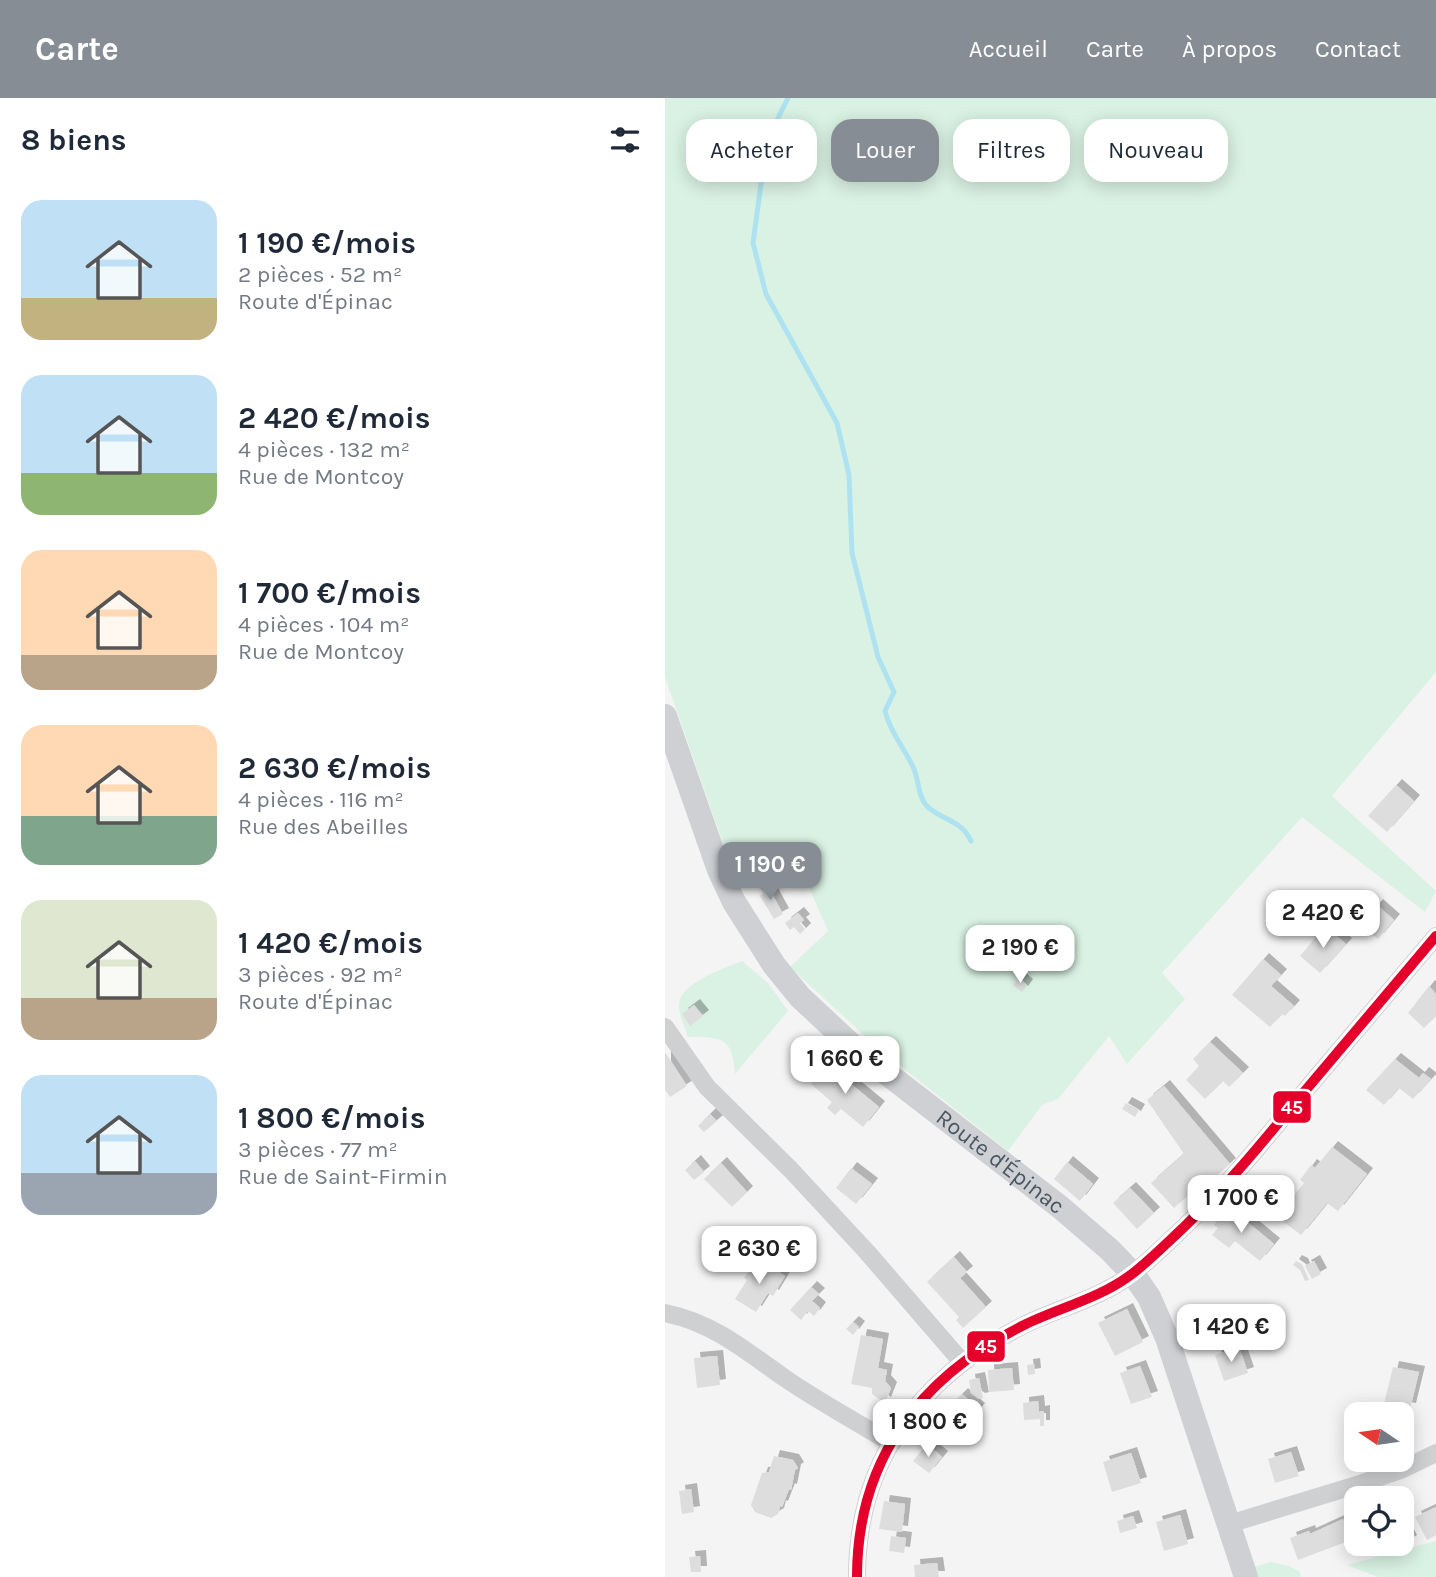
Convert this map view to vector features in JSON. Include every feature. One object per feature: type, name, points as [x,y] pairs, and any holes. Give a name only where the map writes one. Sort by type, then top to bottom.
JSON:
[{"type":"main road","name":"Route d'Épinac","points":[[665,716],[719,870],[734,902],[774,965],[800,997],[859,1052],[1060,1207],[1110,1250],[1133,1274],[1149,1297],[1167,1338],[1192,1409],[1246,1577]]},
{"type":"street","points":[[857,1577],[861,1528],[869,1495],[892,1443],[921,1399],[963,1362],[993,1341],[1024,1324],[1096,1295],[1133,1274],[1225,1186],[1436,936]]},
{"type":"street","points":[[665,1027],[707,1087],[791,1170],[963,1362]]},
{"type":"street","points":[[665,1312],[706,1326],[728,1337],[786,1378],[892,1443]]},
{"type":"street","points":[[1229,1524],[1363,1483],[1403,1469],[1436,1452]]},
{"type":"green space","points":[[665,98],[1436,98],[1436,672],[1332,796],[1436,891],[1425,912],[1302,817],[1162,973],[1185,999],[1127,1064],[1109,1036],[1058,1099],[1042,1105],[1008,1151],[879,1049],[790,967],[828,931],[799,865],[744,888],[725,849],[665,677]]},
{"type":"green space","points":[[742,961],[768,983],[788,1011],[735,1074],[731,1053],[723,1042],[717,1039],[688,1037],[679,1004],[687,989],[695,983]]},
{"type":"green space","points":[[1436,1541],[1436,1577],[1378,1577],[1347,1565],[1380,1556],[1414,1556],[1414,1547]]},
{"type":"green space","points":[[1271,1562],[1289,1566],[1300,1572],[1301,1577],[1257,1577],[1254,1567]]},
{"type":"building","points":[[1396,785],[1414,801],[1387,832],[1368,816]]},
{"type":"building","points":[[766,883],[783,914],[774,919],[760,896],[763,893],[759,886]]},
{"type":"building","points":[[1377,905],[1394,920],[1378,939],[1360,924]]},
{"type":"building","points":[[798,913],[804,920],[800,923],[805,929],[800,934],[794,927],[790,930],[785,923]]},
{"type":"building","points":[[1325,926],[1346,944],[1320,973],[1300,956]]},
{"type":"building","points":[[1263,959],[1281,975],[1271,986],[1294,1006],[1270,1027],[1232,995]]},
{"type":"building","points":[[1019,978],[1027,985],[1022,992],[1013,985]]},
{"type":"building","points":[[1429,986],[1436,994],[1436,1016],[1424,1028],[1408,1013]]},
{"type":"building","points":[[694,1005],[703,1016],[690,1026],[682,1014]]},
{"type":"building","points":[[1210,1042],[1243,1073],[1229,1087],[1223,1081],[1205,1099],[1186,1080],[1199,1066],[1193,1059]]},
{"type":"building","points":[[809,1047],[816,1053],[806,1064],[799,1059]]},
{"type":"building","points":[[665,1052],[687,1086],[670,1097],[665,1090]]},
{"type":"building","points":[[1395,1059],[1419,1078],[1423,1073],[1431,1079],[1413,1099],[1399,1088],[1384,1105],[1366,1090]]},
{"type":"building","points":[[828,1065],[879,1107],[863,1127],[841,1109],[835,1115],[827,1108],[832,1102],[811,1084]]},
{"type":"building","points":[[1164,1086],[1230,1164],[1174,1208],[1151,1183],[1184,1154],[1147,1100]]},
{"type":"building","points":[[1126,1103],[1139,1110],[1135,1117],[1122,1109]]},
{"type":"building","points":[[710,1114],[717,1121],[704,1132],[698,1126]]},
{"type":"building","points":[[1332,1147],[1367,1174],[1338,1211],[1327,1203],[1301,1235],[1277,1217],[1304,1183],[1300,1180],[1311,1165],[1315,1168]]},
{"type":"building","points":[[695,1161],[704,1172],[694,1180],[685,1170]]},
{"type":"building","points":[[1067,1162],[1093,1184],[1080,1201],[1054,1179]]},
{"type":"building","points":[[721,1163],[747,1192],[732,1207],[704,1179]]},
{"type":"building","points":[[851,1168],[872,1184],[856,1204],[836,1188]]},
{"type":"building","points":[[1130,1188],[1154,1213],[1137,1229],[1113,1203]]},
{"type":"building","points":[[1229,1207],[1274,1244],[1260,1261],[1235,1241],[1229,1248],[1212,1235],[1218,1228],[1214,1225]]},
{"type":"building","points":[[954,1257],[967,1272],[960,1278],[986,1307],[963,1328],[956,1320],[959,1317],[927,1282]]},
{"type":"building","points":[[1296,1261],[1302,1264],[1309,1280],[1305,1281],[1300,1270],[1293,1265]]},
{"type":"building","points":[[1314,1261],[1321,1274],[1312,1279],[1305,1266]]},
{"type":"building","points":[[763,1262],[785,1276],[773,1296],[768,1293],[756,1312],[735,1299],[753,1265],[758,1268]]},
{"type":"building","points":[[811,1287],[819,1294],[812,1301],[820,1308],[814,1316],[808,1311],[801,1320],[790,1310]]},
{"type":"building","points":[[1127,1309],[1143,1342],[1115,1356],[1098,1323]]},
{"type":"building","points":[[853,1322],[859,1327],[853,1335],[846,1329]]},
{"type":"building","points":[[861,1335],[883,1339],[878,1368],[887,1370],[885,1381],[891,1388],[885,1403],[872,1394],[872,1388],[851,1384]]},
{"type":"building","points":[[1239,1347],[1248,1373],[1224,1381],[1215,1355]]},
{"type":"building","points":[[717,1356],[720,1385],[697,1388],[694,1358]]},
{"type":"building","points":[[1034,1364],[1035,1374],[1028,1375],[1027,1365]]},
{"type":"building","points":[[1140,1366],[1152,1397],[1131,1404],[1120,1373]]},
{"type":"building","points":[[1393,1367],[1419,1372],[1412,1402],[1384,1402]]},
{"type":"building","points":[[1012,1368],[1014,1390],[989,1392],[988,1370]]},
{"type":"building","points":[[979,1378],[983,1398],[979,1399],[971,1393],[969,1380]]},
{"type":"building","points":[[962,1394],[979,1409],[956,1437],[940,1424],[950,1412],[947,1409]]},
{"type":"building","points":[[1038,1401],[1039,1412],[1044,1411],[1044,1426],[1040,1426],[1040,1419],[1024,1420],[1023,1403]]},
{"type":"building","points":[[927,1444],[942,1457],[929,1473],[913,1461]]},
{"type":"building","points":[[1291,1452],[1299,1476],[1275,1483],[1268,1459]]},
{"type":"building","points":[[1131,1453],[1141,1483],[1112,1492],[1103,1462]]},
{"type":"building","points":[[774,1456],[793,1460],[798,1468],[782,1507],[780,1506],[778,1514],[771,1518],[755,1512],[751,1505],[762,1473],[769,1472]]},
{"type":"building","points":[[691,1489],[694,1512],[682,1514],[679,1491]]},
{"type":"building","points":[[884,1501],[905,1504],[902,1532],[879,1529]]},
{"type":"building","points":[[1436,1507],[1436,1535],[1427,1540],[1415,1517]]},
{"type":"building","points":[[1180,1515],[1188,1544],[1164,1551],[1156,1522]]},
{"type":"building","points":[[1133,1516],[1137,1528],[1120,1533],[1117,1521]]},
{"type":"building","points":[[1343,1519],[1344,1543],[1298,1560],[1290,1538],[1309,1531],[1310,1534]]},
{"type":"building","points":[[891,1536],[906,1538],[904,1553],[889,1551]]},
{"type":"building","points":[[700,1556],[701,1572],[691,1572],[689,1557]]},
{"type":"building","points":[[937,1563],[939,1577],[915,1577],[914,1565]]},
{"type":"waterway","points":[[788,98],[767,140],[753,243],[766,294],[837,423],[849,475],[852,553],[878,657],[894,692],[885,711],[887,719],[914,769],[925,804],[963,829],[971,841]]},
{"type":"transit line","name":"45","points":[[857,1577],[860,1535],[868,1496],[882,1460],[901,1427],[925,1397],[953,1370],[986,1347],[1022,1326],[1119,1283],[1151,1258],[1199,1213],[1243,1165],[1436,936]]}]
